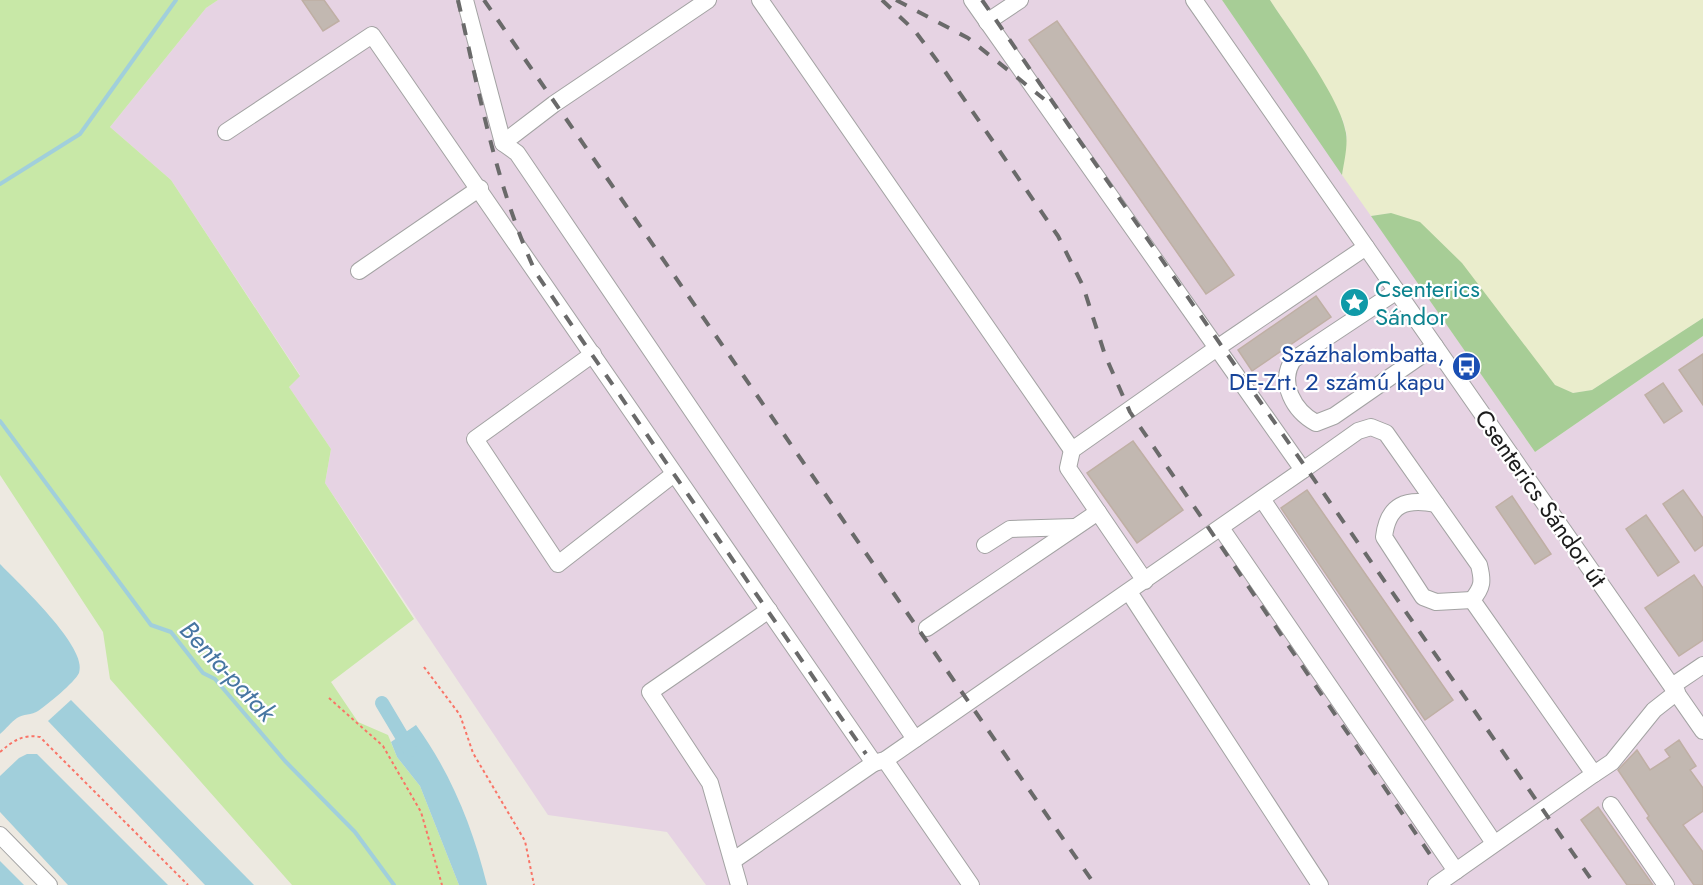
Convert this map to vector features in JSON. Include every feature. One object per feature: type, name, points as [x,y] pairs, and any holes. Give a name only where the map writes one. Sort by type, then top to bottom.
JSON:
[{"type":"street","points":[[465,0],[503,142],[517,153],[915,739]]},
{"type":"street","points":[[503,142],[554,104],[708,0]]},
{"type":"street","points":[[759,0],[1072,450]]},
{"type":"street","points":[[972,0],[1303,470]]},
{"type":"street","points":[[987,22],[1020,0]]},
{"type":"street","name":"Csenterics Sándor út","points":[[1194,0],[1703,731]]},
{"type":"street","points":[[226,132],[372,35],[480,188],[769,610],[971,885]]},
{"type":"street","points":[[359,271],[480,188]]},
{"type":"street","points":[[1145,581],[1068,468],[1072,450],[1366,247]]},
{"type":"street","points":[[1396,291],[1293,360],[1286,372],[1287,389],[1306,417],[1316,423],[1334,416],[1435,346]]},
{"type":"street","points":[[592,354],[475,439],[558,564],[674,474]]},
{"type":"street","points":[[734,860],[1145,581],[1358,431],[1371,427],[1386,433],[1479,565],[1483,581],[1481,590],[1472,600],[1436,602],[1424,597],[1384,537],[1386,523],[1395,509],[1414,500],[1436,504]]},
{"type":"street","points":[[1262,499],[1494,843]]},
{"type":"street","points":[[927,628],[1098,512]]},
{"type":"street","points":[[986,545],[1010,530],[1076,527]]},
{"type":"street","points":[[1221,528],[1456,871]]},
{"type":"street","points":[[1129,592],[1320,885]]},
{"type":"street","points":[[1472,600],[1594,774]]},
{"type":"street","points":[[739,885],[734,860],[710,783],[650,692],[769,610]]},
{"type":"street","points":[[1436,885],[1612,762],[1654,710],[1703,664]]},
{"type":"street","points":[[1611,805],[1666,885]]},
{"type":"street","points":[[0,834],[49,885]]},
{"type":"path","points":[[424,667],[460,715],[473,753],[525,842],[534,885]]},
{"type":"path","points":[[329,698],[383,746],[421,812],[442,885]]},
{"type":"path","points":[[0,752],[17,738],[40,737],[188,885]]},
{"type":"shaded area","points":[[218,0],[1222,0],[1535,452],[1703,336],[1703,885],[706,885],[667,832],[548,815],[325,483],[331,449],[289,387],[300,375],[171,180],[110,127],[206,8]]},
{"type":"green space","points":[[0,0],[218,0],[206,8],[110,127],[171,180],[300,376],[289,387],[331,449],[325,483],[414,619],[331,682],[358,722],[388,735],[397,757],[420,786],[459,885],[292,885],[110,679],[103,632],[0,475]]},
{"type":"green space","points":[[1222,0],[1270,0],[1325,84],[1342,119],[1346,133],[1346,154],[1342,175]]},
{"type":"green space","points":[[1270,0],[1703,0],[1703,318],[1592,390],[1573,393],[1556,386],[1391,213],[1371,216],[1342,175],[1347,135],[1343,120],[1310,60]]},
{"type":"green space","points":[[1391,213],[1420,222],[1462,263],[1555,385],[1573,393],[1592,390],[1703,318],[1703,336],[1535,452],[1371,216]]},
{"type":"water","points":[[0,564],[63,632],[79,662],[79,673],[72,682],[38,711],[17,718],[0,734]]},
{"type":"water","points":[[71,700],[254,885],[205,885],[48,721]]},
{"type":"water","points":[[416,725],[440,762],[468,822],[487,885],[459,885],[420,786],[397,757],[391,742]]},
{"type":"water","points":[[27,754],[37,754],[168,885],[68,885],[0,812],[0,776],[19,758]]},
{"type":"water","points":[[0,861],[24,885],[0,885]]},
{"type":"building","points":[[302,0],[324,0],[339,21],[323,31]]},
{"type":"building","points":[[1057,21],[1234,275],[1206,294],[1029,40]]},
{"type":"building","points":[[1316,296],[1331,317],[1252,371],[1238,350]]},
{"type":"building","points":[[1703,354],[1703,405],[1679,370]]},
{"type":"building","points":[[1663,383],[1682,411],[1664,423],[1645,395]]},
{"type":"building","points":[[1133,441],[1183,510],[1137,543],[1087,473]]},
{"type":"building","points":[[1307,490],[1453,700],[1425,720],[1281,508]]},
{"type":"building","points":[[1683,490],[1703,518],[1703,545],[1695,551],[1663,504]]},
{"type":"building","points":[[1512,496],[1551,554],[1535,564],[1496,507]]},
{"type":"building","points":[[1646,515],[1679,562],[1658,576],[1626,529]]},
{"type":"building","points":[[1694,575],[1703,588],[1703,640],[1679,656],[1645,608]]},
{"type":"building","points":[[1679,740],[1696,766],[1690,770],[1703,788],[1703,811],[1683,825],[1703,852],[1703,885],[1694,885],[1647,818],[1649,816],[1618,770],[1637,750],[1650,770],[1670,757],[1665,750]]},
{"type":"building","points":[[1598,807],[1653,885],[1627,885],[1581,820]]},
{"type":"waterway","points":[[0,184],[80,134],[176,0]]},
{"type":"waterway","name":"Benta-patak","points":[[0,421],[151,625],[171,632],[203,673],[215,679],[285,761],[355,832],[394,885]]},
{"type":"waterway","points":[[382,703],[410,750]]},
{"type":"railway","points":[[458,0],[499,173],[536,273],[866,754]]},
{"type":"railway","points":[[484,0],[1095,885]]},
{"type":"railway","points":[[882,0],[915,31],[1058,236],[1083,286],[1105,355],[1130,412],[1431,856]]},
{"type":"railway","points":[[896,0],[968,38],[1044,99]]},
{"type":"railway","points":[[982,0],[1595,885]]},
{"type":"place","name":"Csenterics Sándor","points":[[1354,302]]},
{"type":"place","name":"Százhalombatta, DE-Zrt. 2 számú kapu","points":[[1466,367]]}]
